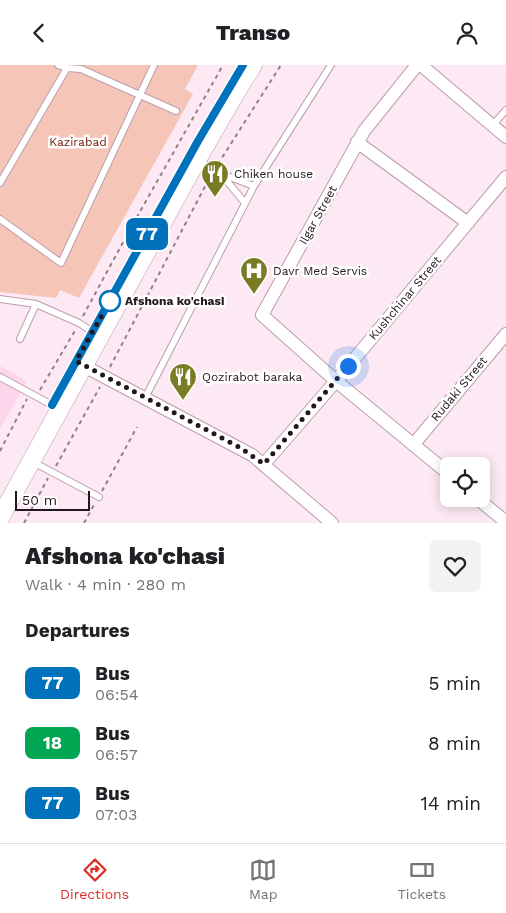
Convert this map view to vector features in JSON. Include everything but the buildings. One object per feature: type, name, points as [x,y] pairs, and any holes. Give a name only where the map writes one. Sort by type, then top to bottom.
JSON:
[{"type":"main road","points":[[0,518],[80,364],[243,65]]},
{"type":"main road","points":[[0,499],[52,405],[80,364],[86,327],[254,65]]},
{"type":"street","name":"Ilgar Street","points":[[417,65],[371,121],[357,143],[262,315],[336,381],[440,467]]},
{"type":"street","points":[[421,65],[506,137]]},
{"type":"street","points":[[357,143],[468,223]]},
{"type":"street","name":"Kushchinar Street","points":[[264,464],[336,381],[506,177]]},
{"type":"street","name":"Rudaki Street","points":[[413,445],[506,334]]},
{"type":"street","points":[[80,364],[239,447],[264,464],[332,523]]},
{"type":"street","points":[[488,507],[506,521]]},
{"type":"lane","points":[[58,65],[81,69],[176,111]]},
{"type":"lane","points":[[0,219],[61,263],[154,65]]},
{"type":"lane","points":[[145,398],[254,186],[331,65]]},
{"type":"lane","points":[[0,183],[67,68]]},
{"type":"lane","points":[[492,126],[506,110]]},
{"type":"lane","points":[[194,158],[222,174],[254,186]]},
{"type":"lane","points":[[222,174],[245,203]]},
{"type":"lane","points":[[0,299],[36,304],[86,327]]},
{"type":"lane","points":[[20,339],[36,304]]},
{"type":"lane","points":[[0,377],[52,405]]},
{"type":"lane","points":[[31,461],[98,497]]},
{"type":"path","points":[[0,451],[27,399],[36,396],[86,327],[133,224],[223,65]]},
{"type":"path","points":[[24,523],[105,377],[214,170],[282,65]]},
{"type":"path","points":[[84,523],[137,427]]},
{"type":"shaded area","points":[[0,366],[27,381],[0,429]]},
{"type":"green space","name":"Kazirabad","points":[[0,65],[198,65],[185,89],[193,94],[79,298],[60,290],[56,298],[0,292]]},
{"type":"bus line","name":"77","points":[[52,405],[198,141],[243,65]]},
{"type":"place","name":"Chiken house","points":[[215,198]]},
{"type":"place","name":"Davr Med Servis","points":[[254,295]]},
{"type":"place","name":"Afshona ko'chasi","points":[[110,301]]},
{"type":"place","name":"Qozirabot baraka","points":[[183,401]]},
{"type":"route","points":[[110,301],[76,361],[239,447],[264,464],[348,366]]}]
